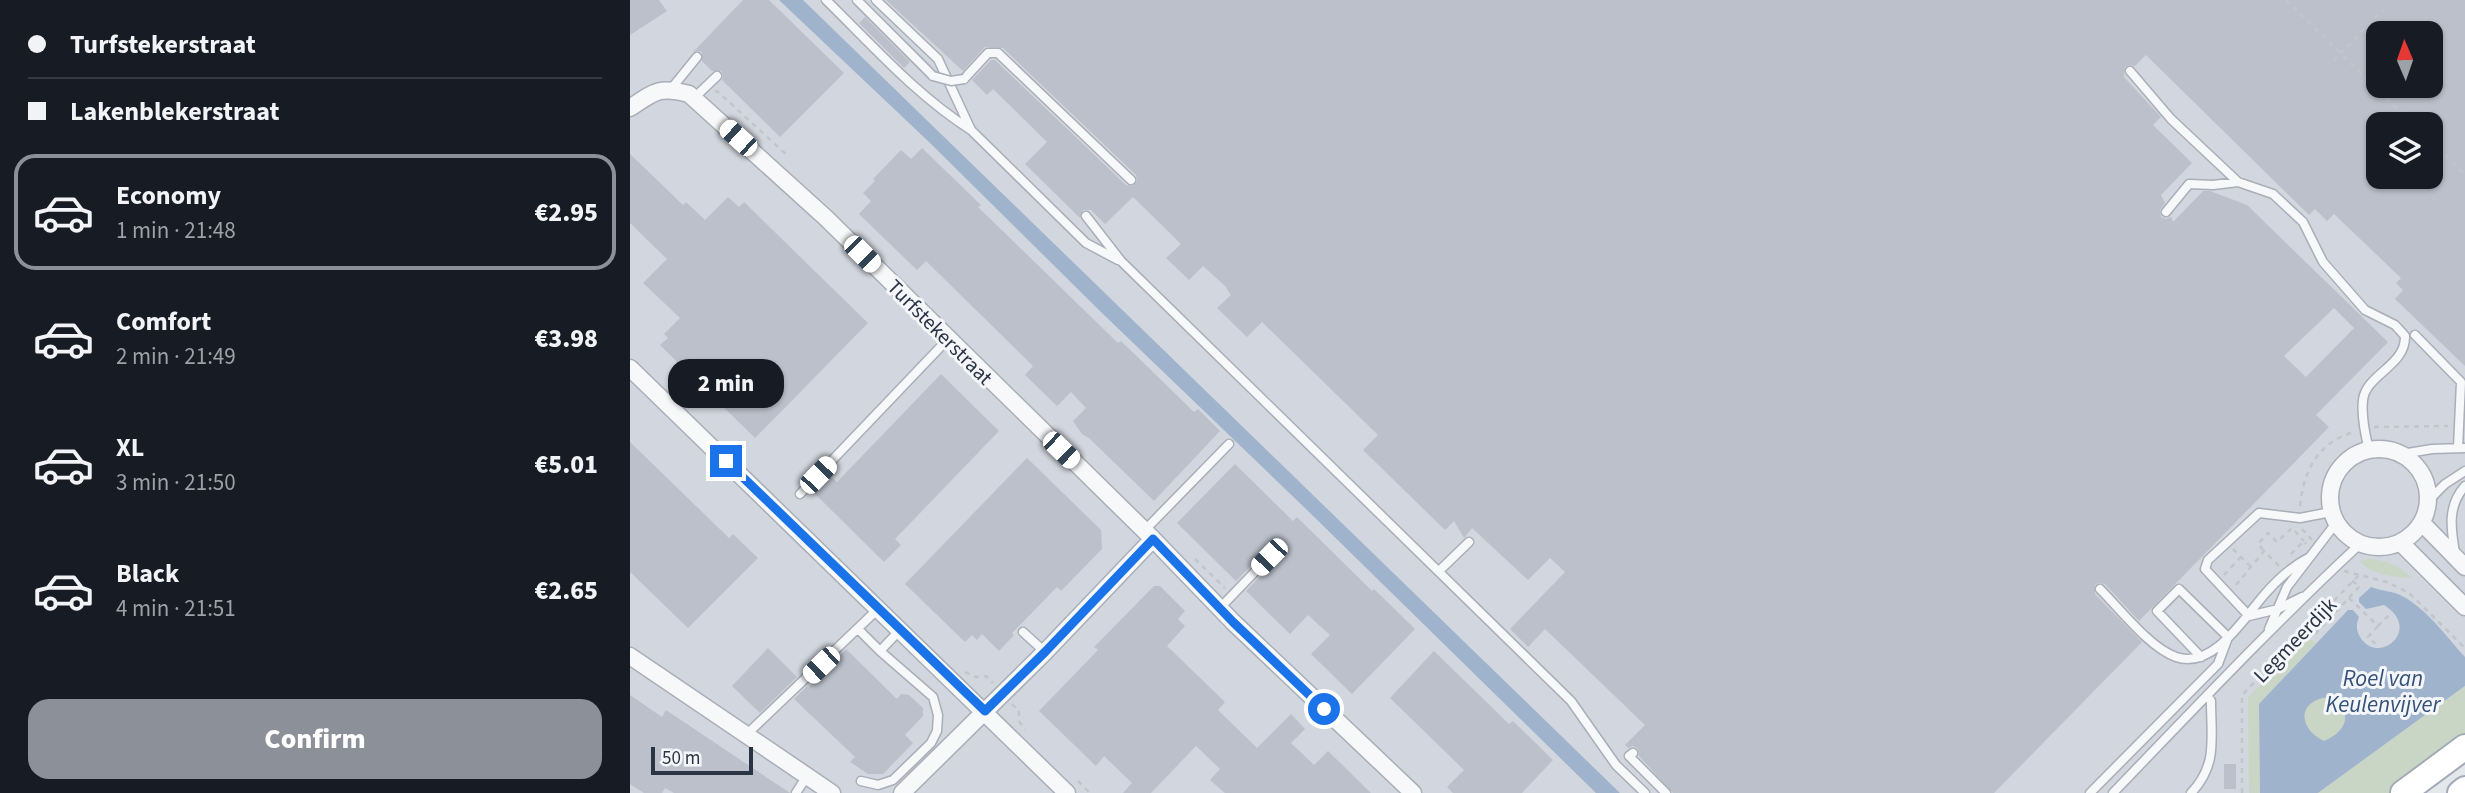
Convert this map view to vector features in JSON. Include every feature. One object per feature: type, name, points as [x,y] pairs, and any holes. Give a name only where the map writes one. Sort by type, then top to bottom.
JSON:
[{"type":"main road","points":[[2403,793],[2465,747]]},
{"type":"main road","points":[[2460,793],[2465,789]]},
{"type":"street","name":"Turfstekerstraat","points":[[671,89],[690,94],[825,218],[1220,608],[1413,793]]},
{"type":"street","points":[[630,108],[657,90],[671,89]]},
{"type":"street","points":[[630,368],[1067,793]]},
{"type":"street","points":[[2369,450],[2389,450],[2402,454],[2416,466],[2426,482],[2429,500],[2422,523],[2413,535],[2401,543],[2381,548],[2360,544],[2346,536],[2334,517],[2330,491],[2337,472],[2356,454],[2369,450]]},
{"type":"street","points":[[2422,523],[2461,563]]},
{"type":"street","points":[[902,793],[916,769],[985,711],[1045,652],[1149,535]]},
{"type":"street","points":[[2401,543],[2465,607]]},
{"type":"street","points":[[630,656],[832,793]]},
{"type":"lane","points":[[826,0],[892,66],[952,118],[971,130],[1086,243],[1121,261]]},
{"type":"lane","points":[[857,0],[933,76],[951,81],[964,79],[988,53],[998,53],[1131,180]]},
{"type":"lane","points":[[876,0],[938,59],[971,130]]},
{"type":"lane","points":[[671,89],[697,57]]},
{"type":"lane","points":[[2130,71],[2171,119],[2238,182],[2273,194],[2303,222],[2323,262],[2365,310],[2395,325],[2405,336],[2403,352],[2368,387],[2363,397],[2364,429],[2369,450]]},
{"type":"lane","points":[[698,102],[718,76]]},
{"type":"lane","points":[[2166,212],[2189,184],[2238,182]]},
{"type":"lane","points":[[1086,216],[1121,261],[1571,701],[1616,765],[1645,793]]},
{"type":"lane","points":[[2402,454],[2461,448],[2461,383],[2415,335]]},
{"type":"lane","points":[[800,494],[947,340]]},
{"type":"lane","points":[[1149,535],[1230,444]]},
{"type":"lane","points":[[2429,500],[2445,484],[2465,471]]},
{"type":"lane","points":[[2461,563],[2451,514],[2455,499],[2465,486]]},
{"type":"lane","points":[[2249,616],[2205,569],[2205,565],[2259,513],[2300,518],[2334,517]]},
{"type":"lane","points":[[2267,634],[2287,587],[2318,546],[2334,517]]},
{"type":"lane","points":[[1439,571],[1469,542]]},
{"type":"lane","points":[[2113,793],[2267,634],[2360,544]]},
{"type":"lane","points":[[1220,608],[1269,557]]},
{"type":"lane","points":[[2100,589],[2155,644],[2176,657],[2201,657],[2228,637],[2249,616],[2263,596],[2296,564],[2310,557]]},
{"type":"lane","points":[[2201,657],[2157,611],[2179,589],[2228,637]]},
{"type":"lane","points":[[2249,616],[2278,609],[2311,593]]},
{"type":"lane","points":[[746,735],[878,609]]},
{"type":"lane","points":[[858,629],[933,697],[938,715],[937,731],[916,769],[878,785],[861,781]]},
{"type":"lane","points":[[880,651],[900,630]]},
{"type":"lane","points":[[1023,632],[1045,652]]},
{"type":"lane","points":[[2090,793],[2218,664],[2228,637]]},
{"type":"lane","points":[[2191,793],[2203,781],[2211,762],[2211,701],[2207,696]]},
{"type":"lane","points":[[1633,752],[1629,756],[1666,793]]},
{"type":"lane","points":[[796,793],[807,776]]},
{"type":"path","points":[[2286,0],[2401,112]]},
{"type":"path","points":[[2333,61],[2383,10]]},
{"type":"path","points":[[698,102],[717,91],[788,156]]},
{"type":"path","points":[[2443,153],[2465,175]]},
{"type":"path","points":[[2318,546],[2301,527],[2304,480],[2308,468],[2329,444],[2346,434],[2364,429],[2394,425],[2460,426]]},
{"type":"path","points":[[2264,551],[2258,544],[2268,533],[2277,542],[2292,528],[2304,541]]},
{"type":"path","points":[[2227,543],[2251,567]]},
{"type":"path","points":[[2217,582],[2241,557]]},
{"type":"path","points":[[2338,565],[2346,574],[2387,582],[2409,593],[2465,648]]},
{"type":"path","name":"Legmeerdijk","points":[[2242,793],[2242,695],[2359,575]]},
{"type":"path","points":[[2315,634],[2360,586],[2352,581]]},
{"type":"path","points":[[2349,598],[2378,626]]},
{"type":"path","points":[[2378,646],[2368,637],[2391,613]]},
{"type":"path","points":[[986,676],[1019,710],[1019,721],[1028,734]]},
{"type":"path","points":[[1070,775],[1090,793]]},
{"type":"shaded area","points":[[630,0],[2465,0],[2465,678],[2308,793],[630,793]]},
{"type":"green space","points":[[2368,559],[2392,564],[2412,578],[2391,576],[2370,569],[2360,561]]},
{"type":"green space","points":[[2306,636],[2316,643],[2259,704],[2260,793],[2249,793],[2248,698]]},
{"type":"green space","points":[[2465,686],[2465,737],[2390,793],[2318,793]]},
{"type":"green space","points":[[2331,697],[2343,709],[2345,721],[2338,732],[2324,742],[2309,729],[2305,715],[2312,703]]},
{"type":"water","points":[[779,0],[803,0],[1620,793],[1596,793],[929,142]]},
{"type":"water","name":"Roel van Keulenvijver","points":[[2371,587],[2398,594],[2420,608],[2465,657],[2465,686],[2318,793],[2260,793],[2259,704],[2348,610],[2353,610],[2359,617],[2358,632],[2368,645],[2377,648],[2386,646],[2399,634],[2395,614],[2384,605],[2366,609],[2359,602],[2359,598]],"holes":[[[2331,697],[2343,709],[2345,721],[2338,732],[2324,741],[2315,735],[2305,722],[2307,708],[2320,699]]]},
{"type":"building","points":[[630,0],[659,0],[667,11],[630,35]]},
{"type":"building","points":[[743,0],[769,0],[844,73],[780,137],[722,80],[721,71],[712,71],[702,61],[702,52],[693,52]]},
{"type":"building","points":[[886,0],[2465,0],[2465,366],[2395,299],[2403,290],[2396,283],[2401,278],[2334,214],[2327,221],[2315,209],[2309,215],[2146,55],[2135,66],[2125,67],[2124,77],[2161,117],[2153,125],[2192,163],[2161,195],[2165,203],[2160,210],[2161,217],[2171,217],[2173,222],[2203,191],[2210,191],[2247,205],[2388,342],[2316,415],[2329,427],[2139,621],[2105,584],[2095,585],[2095,594],[2142,642],[1994,793],[1673,793],[1639,756],[1638,749],[1625,745],[1645,725],[1545,629],[1528,647],[1510,629],[1565,572],[1550,558],[1528,580],[1472,528],[1464,538],[1454,521],[1445,530],[1363,450],[1378,435],[1262,322],[1247,337],[1217,308],[1231,295],[1203,266],[1189,280],[1166,258],[1181,244],[1133,197],[1105,224],[1091,210],[1083,210],[1080,218],[1025,164],[1047,142],[993,89],[987,95],[972,80],[991,60],[995,60],[1126,185],[1133,186],[1137,181],[1136,175],[1003,48],[985,47],[963,71]],"holes":[[[2334,308],[2354,328],[2306,377],[2284,356]]]},
{"type":"building","points":[[865,17],[910,62],[904,68],[859,23]]},
{"type":"building","points":[[922,148],[981,205],[978,207],[1118,343],[1121,341],[1194,412],[1198,409],[1220,431],[1154,501],[1082,434],[1073,421],[1086,408],[1071,392],[1057,406],[1025,375],[1033,366],[926,261],[917,270],[859,214],[871,201],[863,193],[875,181],[873,179],[901,150],[911,159]]},
{"type":"building","points":[[630,154],[683,205],[686,202],[705,220],[728,197],[739,207],[744,202],[868,323],[755,438],[660,345],[668,338],[664,334],[680,318],[643,283],[667,259],[630,223]]},
{"type":"building","points":[[941,374],[999,431],[895,539],[901,545],[884,562],[812,491],[828,474],[837,482]]},
{"type":"building","points":[[630,442],[729,538],[733,534],[758,558],[688,628],[630,572]]},
{"type":"building","points":[[1027,458],[1101,530],[1102,549],[1061,591],[1057,587],[1012,633],[1014,635],[999,651],[982,634],[977,640],[972,635],[965,642],[905,584]]},
{"type":"building","points":[[1235,464],[1293,521],[1297,517],[1415,629],[1352,694],[1311,654],[1330,635],[1308,615],[1290,634],[1246,591],[1274,562],[1274,553],[1265,552],[1236,581],[1177,523]]},
{"type":"building","points":[[1154,586],[1160,586],[1185,611],[1178,619],[1185,626],[1167,646],[1225,702],[1218,710],[1257,748],[1291,714],[1305,729],[1291,743],[1314,765],[1328,751],[1371,793],[1225,793],[1210,780],[1220,769],[1196,746],[1151,793],[1123,793],[1132,783],[1104,756],[1096,766],[1039,711],[1098,650],[1094,647]]},
{"type":"building","points":[[768,648],[797,677],[760,713],[732,686]]},
{"type":"building","points":[[846,649],[897,699],[901,694],[909,695],[923,708],[923,716],[905,735],[913,743],[883,774],[868,774],[850,762],[855,757],[794,699]]},
{"type":"building","points":[[1434,651],[1509,724],[1513,721],[1553,760],[1522,793],[1453,793],[1447,787],[1464,770],[1390,698]]},
{"type":"building","points":[[630,695],[662,717],[666,710],[790,793],[674,793],[665,788],[662,793],[644,793],[630,784]]},
{"type":"building","points":[[2224,764],[2236,764],[2236,789],[2224,789]]},
{"type":"route","points":[[726,461],[985,711],[1153,539],[1233,622],[1324,709]]}]
